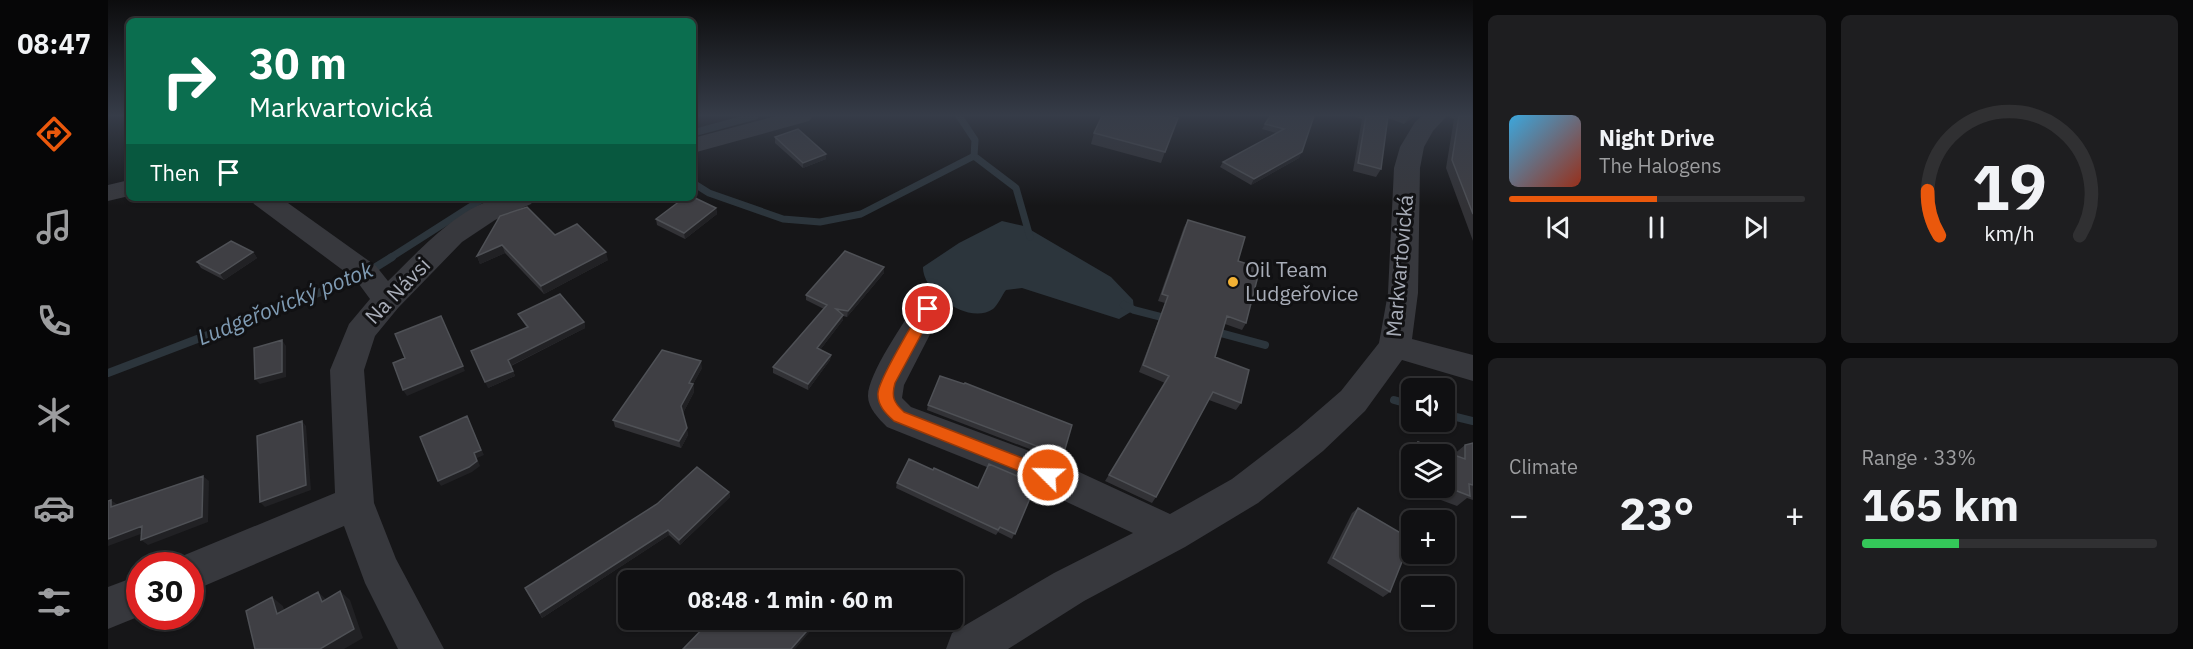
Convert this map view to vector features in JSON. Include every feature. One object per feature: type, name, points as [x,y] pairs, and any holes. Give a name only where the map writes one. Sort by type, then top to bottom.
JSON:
[{"type":"street","name":"Markvartovická","points":[[968,649],[1069,587],[1171,534],[1245,490],[1310,440],[1353,401],[1395,346],[1403,292],[1407,168],[1412,146]]},
{"type":"street","points":[[108,192],[126,189]]},
{"type":"street","points":[[267,201],[366,273],[387,300]]},
{"type":"street","name":"Na Návsi","points":[[422,649],[379,569],[356,503],[347,370],[360,332],[387,300],[452,236],[485,214],[515,201]]},
{"type":"street","points":[[928,309],[888,383],[885,393],[886,401],[899,417],[1029,467],[1121,507],[1171,534]]},
{"type":"street","points":[[1395,346],[1473,368]]},
{"type":"street","points":[[204,567],[356,503]]},
{"type":"street","points":[[108,608],[126,601]]},
{"type":"shaded area","points":[[1002,221],[1024,226],[1111,277],[1133,300],[1134,310],[1119,319],[1022,288],[1006,290],[993,309],[983,313],[972,313],[960,310],[938,296],[925,277],[923,267],[959,243]]},
{"type":"building","points":[[785,146],[817,146],[826,154],[803,163]]},
{"type":"building","points":[[1144,146],[1167,146],[1165,152]]},
{"type":"building","points":[[1252,146],[1304,146],[1302,152],[1254,179],[1223,162]]},
{"type":"building","points":[[1361,146],[1384,146],[1381,169],[1358,163]]},
{"type":"building","points":[[1454,146],[1473,146],[1473,214],[1452,160]]},
{"type":"building","points":[[696,198],[716,208],[684,233],[656,219],[680,201],[696,201]]},
{"type":"building","points":[[527,207],[555,235],[577,224],[606,252],[541,286],[502,245],[477,256],[500,216]]},
{"type":"building","points":[[1188,220],[1245,237],[1238,261],[1260,268],[1246,323],[1227,316],[1215,357],[1249,370],[1241,403],[1213,392],[1156,497],[1109,475],[1169,376],[1143,365],[1168,296],[1162,294]]},
{"type":"building","points":[[231,241],[253,252],[220,274],[197,262]]},
{"type":"building","points":[[845,251],[884,267],[848,311],[836,309],[843,315],[817,348],[831,355],[808,384],[773,367],[827,305],[806,295]]},
{"type":"building","points":[[560,294],[584,322],[508,360],[513,371],[485,382],[471,351],[528,327],[518,314]]},
{"type":"building","points":[[441,316],[463,366],[403,390],[393,363],[405,358],[395,334]]},
{"type":"building","points":[[282,340],[282,372],[255,379],[254,348]]},
{"type":"building","points":[[662,350],[701,361],[689,383],[693,384],[681,406],[687,428],[679,441],[613,420]]},
{"type":"building","points":[[940,376],[965,383],[1072,425],[1063,456],[928,405]]},
{"type":"building","points":[[467,416],[481,450],[474,453],[477,461],[438,481],[420,437]]},
{"type":"building","points":[[302,421],[306,485],[260,502],[257,436]]},
{"type":"building","points":[[1473,443],[1473,485],[1469,484],[1470,496],[1455,490],[1455,455],[1465,459],[1465,445]]},
{"type":"building","points":[[909,459],[978,488],[989,464],[1036,484],[1015,534],[1000,527],[998,530],[897,483]]},
{"type":"building","points":[[697,467],[729,492],[679,540],[668,530],[540,613],[525,588],[657,504]]},
{"type":"building","points":[[203,476],[202,517],[141,540],[142,526],[108,539],[108,501],[111,500],[111,507]]},
{"type":"building","points":[[1358,508],[1401,533],[1401,564],[1390,592],[1333,558]]},
{"type":"building","points":[[340,591],[354,629],[320,649],[255,649],[246,611],[272,597],[277,614],[318,592],[322,602]]},
{"type":"building","points":[[701,630],[808,630],[791,649],[683,649]]},
{"type":"waterway","points":[[974,156],[975,146]]},
{"type":"waterway","points":[[696,185],[709,193],[783,219],[820,222],[861,214],[974,156]]},
{"type":"waterway","points":[[974,156],[1016,188],[1030,237]]},
{"type":"waterway","name":"Ludgeřovický potok","points":[[390,258],[479,201]]},
{"type":"waterway","name":"Ludgeřovický potok","points":[[108,373],[360,277],[392,257]]},
{"type":"waterway","points":[[1124,305],[1134,310],[1169,319]]},
{"type":"waterway","points":[[1213,331],[1265,345]]},
{"type":"waterway","points":[[1394,400],[1401,402]]},
{"type":"waterway","points":[[1455,417],[1473,421]]},
{"type":"place","name":"Oil Team Ludgeřovice","points":[[1233,282]]},
{"type":"route","points":[[928,309],[888,383],[885,393],[886,401],[891,409],[899,417],[1048,475]]}]
